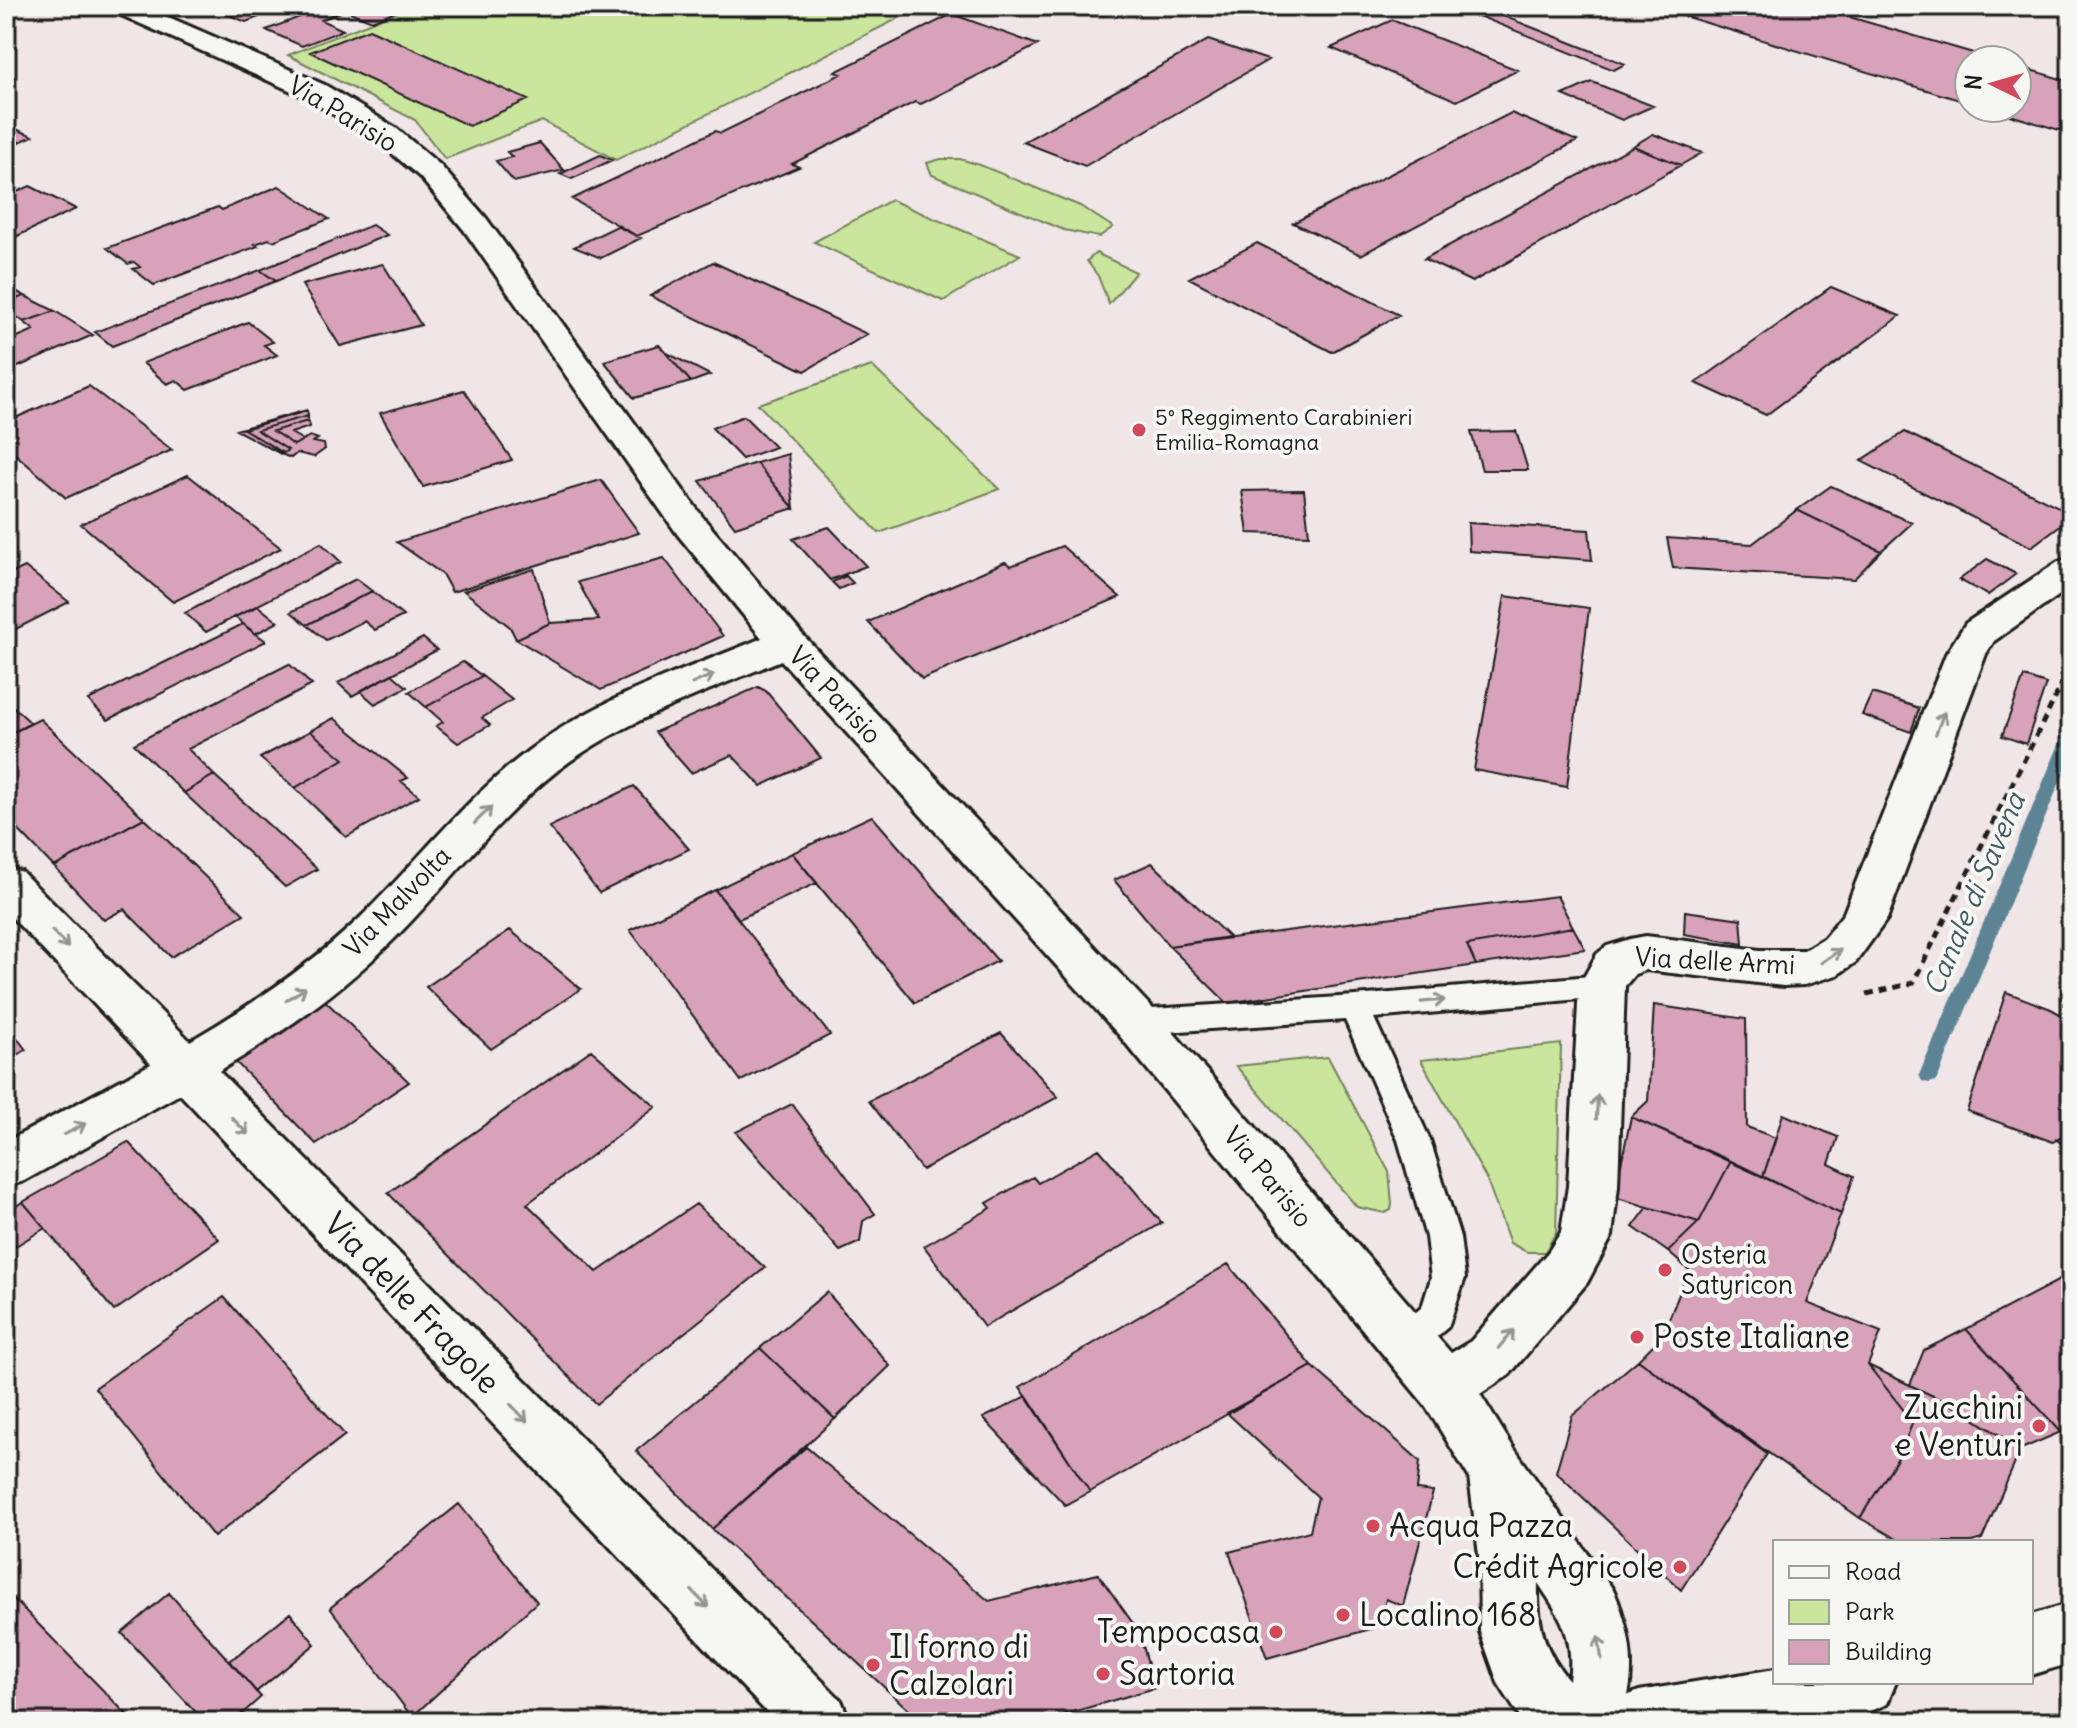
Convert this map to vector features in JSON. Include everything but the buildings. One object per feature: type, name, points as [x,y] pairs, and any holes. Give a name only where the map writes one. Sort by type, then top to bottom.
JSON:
[{"type":"street","name":"Via Parisio","points":[[121,6],[315,91],[386,134],[430,171],[475,224],[691,527],[787,642],[1136,1022],[1445,1387],[1493,1466],[1593,1612],[1602,1664],[1598,1698],[1584,1722]]},
{"type":"street","name":"Via delle Armi","points":[[1445,1387],[1490,1358],[1568,1267],[1586,1236],[1593,1186],[1602,986],[1611,966],[1624,956],[1646,953],[1788,970],[1821,963],[1842,949],[1864,919],[1966,654],[1980,632],[2071,570]]},
{"type":"street","name":"Via Malvolta","points":[[6,1166],[185,1070],[338,963],[374,932],[455,843],[521,778],[557,752],[603,724],[787,642]]},
{"type":"street","name":"Via delle Fragole","points":[[6,883],[819,1722]]},
{"type":"street","name":"Via Parisio","points":[[1493,1466],[1508,1550],[1508,1618],[1516,1653],[1526,1677],[1550,1707],[1567,1722]]},
{"type":"street","points":[[2033,1644],[2071,1633]]},
{"type":"street","points":[[1639,1722],[1856,1684]]},
{"type":"lane","points":[[1136,1022],[1355,1008],[1602,986]]},
{"type":"lane","points":[[1355,1008],[1414,1140],[1443,1237],[1448,1278],[1436,1316],[1407,1341]]},
{"type":"path","points":[[1788,970],[1857,997],[1913,983],[2071,665]]},
{"type":"green space","points":[[412,6],[923,6],[616,160],[542,121],[445,159],[415,120],[288,55]]},
{"type":"green space","points":[[960,159],[980,165],[1080,206],[1113,227],[1099,237],[1064,230],[932,175],[927,163]]},
{"type":"green space","points":[[891,200],[1020,255],[943,301],[814,242]]},
{"type":"green space","points":[[1096,253],[1136,272],[1109,304],[1098,276],[1087,261]]},
{"type":"green space","points":[[872,366],[999,489],[879,533],[758,404]]},
{"type":"green space","points":[[1561,1044],[1556,1232],[1545,1252],[1527,1252],[1510,1243],[1487,1180],[1421,1060]]},
{"type":"green space","points":[[1328,1057],[1389,1172],[1392,1204],[1391,1210],[1385,1213],[1357,1207],[1236,1066]]},
{"type":"waterway","name":"Canale di Savena","points":[[1929,1075],[2071,735]]},
{"type":"place","name":"5° Reggimento Carabinieri Emilia-Romagna","points":[[1139,430]]},
{"type":"place","name":"Osteria Satyricon","points":[[1665,1270]]},
{"type":"place","name":"Poste Italiane","points":[[1637,1337]]},
{"type":"place","name":"Zucchini e Venturi","points":[[2039,1426]]},
{"type":"place","name":"Acqua Pazza","points":[[1373,1526]]},
{"type":"place","name":"Crédit Agricole","points":[[1680,1567]]},
{"type":"place","name":"Localino 168","points":[[1343,1615]]},
{"type":"place","name":"Tempocasa","points":[[1276,1632]]},
{"type":"place","name":"Il forno di Calzolari","points":[[873,1665]]},
{"type":"place","name":"Sartoria","points":[[1103,1674]]}]
